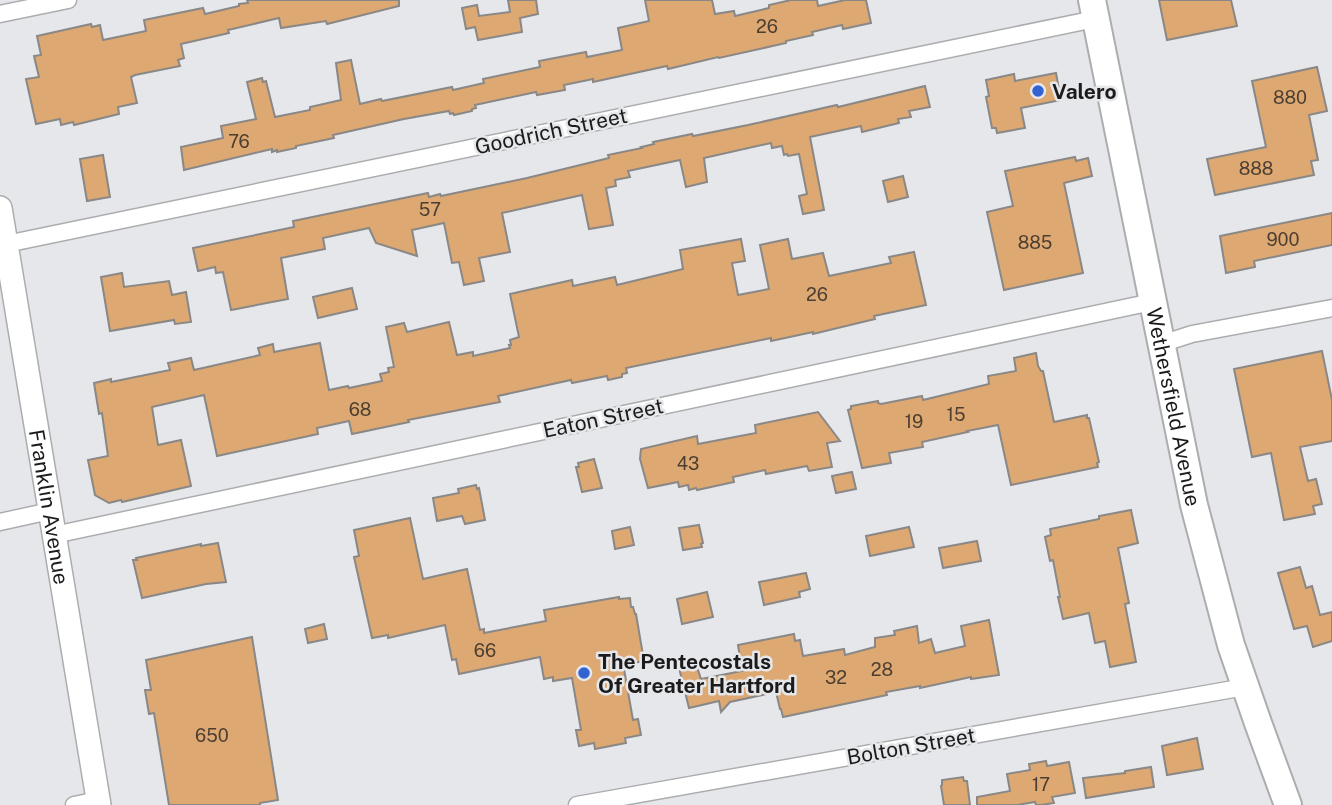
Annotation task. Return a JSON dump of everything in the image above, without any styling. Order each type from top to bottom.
[{"type":"main road","name":"Wethersfield Avenue","points":[[1094,9],[1197,516],[1223,619],[1288,805]]},
{"type":"main road","name":"Franklin Avenue","points":[[0,208],[98,802]]},
{"type":"street","points":[[0,15],[68,0]]},
{"type":"street","name":"Goodrich Street","points":[[6,244],[1094,9]]},
{"type":"street","name":"Eaton Street","points":[[54,535],[1152,302]]},
{"type":"street","points":[[1161,344],[1192,334],[1332,307]]},
{"type":"street","points":[[0,522],[50,511]]},
{"type":"street","name":"Bolton Street","points":[[577,805],[1245,687]]},
{"type":"street","points":[[75,805],[98,802]]},
{"type":"building","points":[[247,0],[399,0],[399,6],[327,24],[326,21],[281,28],[279,18],[181,44],[184,58],[178,60],[180,66],[131,77],[137,103],[118,107],[119,114],[74,125],[73,122],[61,125],[60,119],[36,124],[26,79],[39,77],[34,56],[41,55],[37,36],[91,24],[92,27],[100,25],[103,40],[146,31],[144,20],[203,8],[205,14],[248,3]]},
{"type":"building","points":[[508,0],[536,0],[538,14],[520,18],[522,32],[478,40],[475,27],[466,29],[462,8],[477,5],[479,16],[510,12]]},
{"type":"building","points":[[645,0],[712,0],[715,14],[734,11],[735,16],[791,0],[817,0],[818,6],[845,0],[866,0],[871,23],[843,29],[842,25],[812,32],[813,35],[786,43],[719,58],[564,85],[565,90],[537,95],[536,92],[475,105],[476,108],[472,111],[454,115],[449,111],[404,119],[333,135],[334,138],[296,148],[277,152],[272,152],[272,149],[184,170],[181,147],[223,138],[221,126],[256,119],[247,82],[262,78],[263,82],[266,81],[275,117],[341,100],[336,63],[351,60],[360,104],[452,87],[453,90],[484,83],[483,79],[540,67],[539,61],[586,52],[587,57],[622,50],[618,28],[649,21]]},
{"type":"building","points":[[1159,0],[1231,0],[1237,26],[1167,40]]},
{"type":"building","points":[[1317,67],[1327,111],[1309,115],[1318,160],[1311,161],[1314,175],[1215,195],[1207,159],[1266,147],[1252,81]]},
{"type":"building","points":[[1056,73],[1061,100],[1021,108],[1025,128],[997,133],[996,128],[992,128],[986,97],[989,96],[986,80],[1014,74],[1015,81]]},
{"type":"building","points":[[925,86],[930,107],[909,111],[911,117],[898,119],[899,123],[862,132],[861,126],[810,137],[824,210],[803,214],[799,196],[807,194],[799,154],[784,155],[782,146],[772,148],[771,143],[704,158],[707,182],[686,187],[680,160],[628,171],[630,177],[615,180],[616,186],[606,188],[613,225],[589,229],[582,195],[502,213],[510,252],[479,258],[484,281],[464,285],[459,262],[452,263],[444,223],[412,230],[417,256],[376,243],[369,228],[323,238],[325,249],[281,258],[288,299],[231,310],[223,272],[216,273],[215,267],[198,271],[193,248],[294,227],[293,221],[428,193],[429,197],[441,196],[527,178],[609,158],[608,155],[642,148],[654,144],[653,142],[837,105],[838,107]]},
{"type":"building","points":[[103,155],[110,197],[87,201],[80,159]]},
{"type":"building","points":[[1075,157],[1076,161],[1088,158],[1092,176],[1064,183],[1083,273],[1004,290],[987,212],[1013,206],[1005,171]]},
{"type":"building","points":[[903,176],[908,197],[888,202],[883,181]]},
{"type":"building","points":[[1332,213],[1332,245],[1254,261],[1255,267],[1226,273],[1220,236]]},
{"type":"building","points":[[741,239],[745,261],[732,263],[738,295],[769,289],[760,245],[788,239],[792,259],[823,253],[829,276],[891,263],[889,257],[914,252],[926,305],[874,316],[875,319],[813,334],[771,341],[771,338],[626,368],[627,373],[622,374],[622,377],[608,380],[607,376],[572,383],[571,380],[498,396],[500,402],[352,434],[349,421],[317,428],[318,434],[217,456],[204,395],[152,407],[158,445],[181,440],[191,486],[122,502],[109,503],[95,495],[88,460],[108,456],[102,413],[99,414],[94,383],[170,370],[168,363],[191,358],[194,370],[260,355],[258,348],[273,344],[274,352],[320,343],[329,390],[382,381],[380,374],[389,372],[388,368],[394,367],[386,327],[404,323],[407,332],[449,322],[457,355],[473,352],[473,356],[510,348],[510,340],[519,337],[510,294],[572,280],[573,286],[615,277],[617,285],[683,269],[680,250]]},
{"type":"building","points":[[122,273],[124,287],[169,281],[172,295],[186,292],[191,322],[175,324],[174,320],[110,331],[101,277]]},
{"type":"building","points":[[352,288],[357,309],[318,318],[313,297]]},
{"type":"building","points":[[1322,351],[1332,400],[1332,441],[1300,447],[1308,481],[1316,479],[1322,504],[1313,506],[1315,514],[1284,520],[1271,453],[1252,457],[1234,369]]},
{"type":"building","points":[[1036,353],[1038,366],[1043,371],[1054,422],[1087,415],[1098,467],[1011,485],[998,425],[922,442],[923,447],[889,453],[891,463],[862,468],[848,410],[851,406],[878,401],[881,404],[922,396],[923,400],[989,384],[988,376],[1016,371],[1014,358]]},
{"type":"building","points":[[818,412],[840,441],[827,443],[832,467],[809,471],[807,466],[766,474],[765,470],[733,477],[734,482],[697,490],[689,490],[688,485],[679,487],[678,482],[648,488],[640,459],[641,449],[697,436],[698,444],[756,433],[755,425]]},
{"type":"building","points":[[594,459],[602,488],[582,492],[576,467],[579,467],[578,463]]},
{"type":"building","points":[[852,472],[856,489],[836,493],[832,476]]},
{"type":"building","points":[[476,485],[477,489],[479,488],[485,520],[465,524],[462,516],[437,521],[433,498],[459,493],[458,489]]},
{"type":"building","points":[[1131,510],[1138,543],[1118,548],[1129,603],[1125,604],[1136,662],[1110,667],[1105,641],[1095,643],[1089,613],[1063,619],[1053,560],[1050,561],[1045,537],[1051,535],[1050,529]]},
{"type":"building","points":[[410,518],[423,579],[467,569],[480,630],[484,629],[484,633],[546,621],[544,610],[619,597],[630,598],[631,607],[636,614],[644,661],[634,663],[635,667],[624,669],[633,720],[638,719],[641,735],[625,738],[626,743],[595,749],[594,743],[579,746],[576,730],[581,730],[572,678],[553,681],[553,677],[544,679],[540,657],[459,674],[456,659],[452,660],[445,625],[388,638],[388,635],[372,638],[354,557],[359,556],[354,530]]},
{"type":"building","points":[[699,525],[702,547],[683,550],[679,528]]},
{"type":"building","points":[[630,527],[634,545],[615,549],[612,531]]},
{"type":"building","points":[[909,527],[914,547],[870,556],[866,536]]},
{"type":"building","points":[[977,541],[981,561],[943,568],[939,548]]},
{"type":"building","points":[[218,543],[226,582],[142,598],[133,560],[201,544]]},
{"type":"building","points":[[1300,567],[1306,588],[1312,586],[1320,615],[1332,612],[1332,641],[1313,647],[1307,626],[1294,629],[1278,573]]},
{"type":"building","points":[[806,573],[810,589],[799,592],[800,597],[764,605],[759,582]]},
{"type":"building","points":[[707,592],[713,617],[682,624],[677,599]]},
{"type":"building","points":[[989,620],[999,675],[971,677],[886,692],[887,695],[783,717],[776,692],[730,702],[721,712],[719,701],[689,708],[679,668],[696,664],[701,679],[742,671],[738,645],[794,634],[795,641],[800,640],[803,656],[844,649],[845,655],[875,647],[875,638],[895,635],[894,631],[917,626],[919,643],[931,639],[935,653],[965,646],[961,626]]},
{"type":"building","points":[[324,624],[327,639],[308,643],[305,629]]},
{"type":"building","points":[[252,637],[278,800],[260,805],[169,805],[154,713],[149,714],[145,690],[151,690],[146,660]]},
{"type":"building","points":[[1197,738],[1203,769],[1167,775],[1162,746]]},
{"type":"building","points":[[1046,761],[1047,766],[1069,762],[1075,793],[1052,797],[1054,803],[1041,805],[1036,805],[1035,802],[977,805],[977,797],[1010,791],[1007,774],[1030,770],[1029,764]]},
{"type":"building","points":[[1151,767],[1154,787],[1086,798],[1083,778]]},
{"type":"building","points":[[963,777],[964,781],[967,781],[970,805],[944,805],[942,780]]},
{"type":"place","name":"Valero","points":[[1038,91]]},
{"type":"place","name":"The Pentecostals Of Greater Hartford","points":[[584,673]]}]
